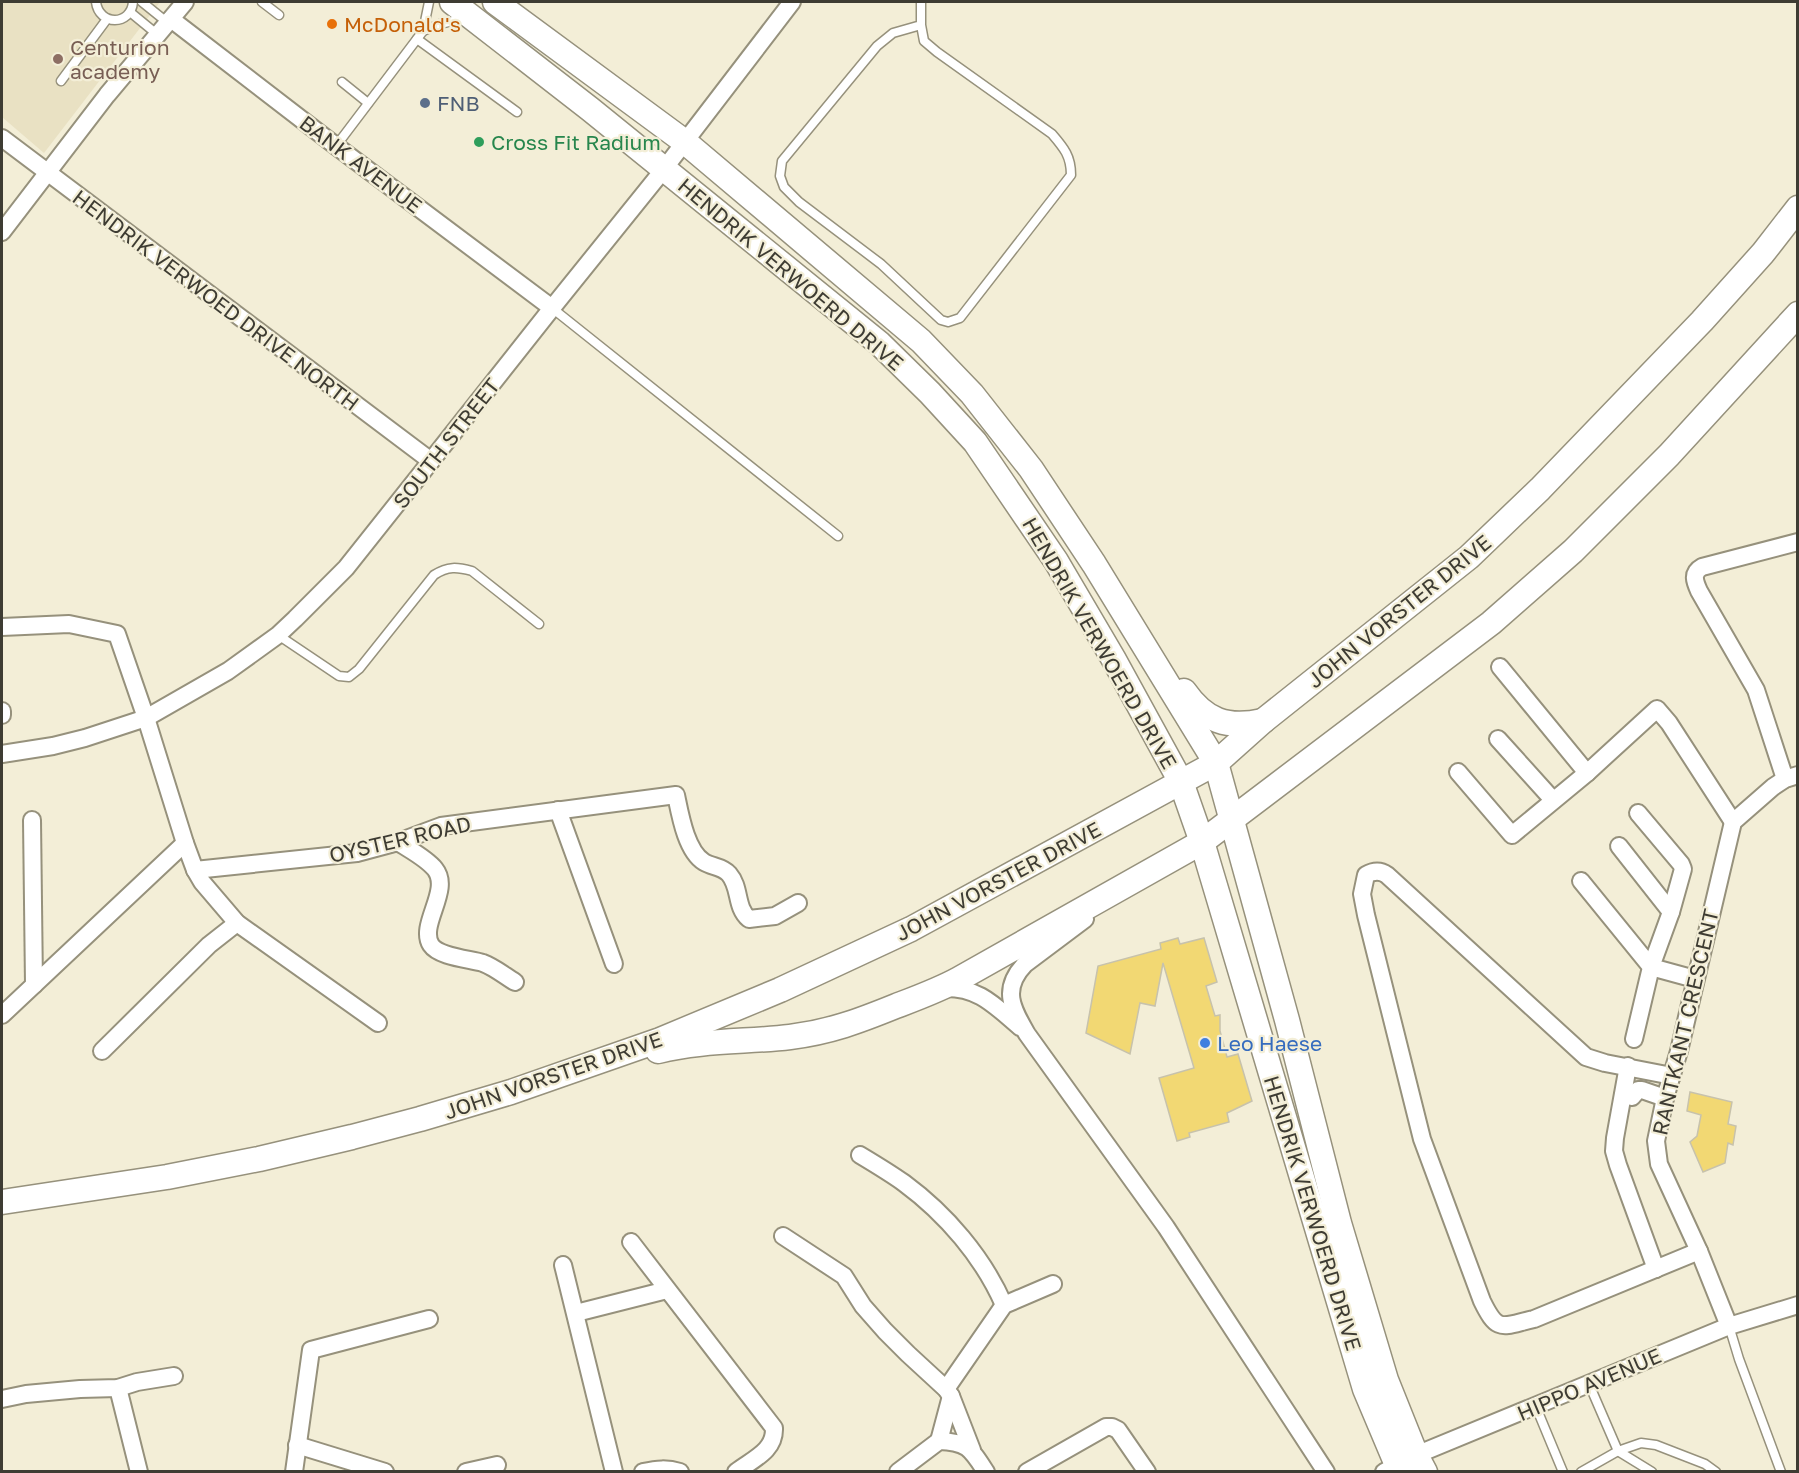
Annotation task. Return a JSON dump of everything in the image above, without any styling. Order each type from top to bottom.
[{"type":"main road","name":"HENDRIK VERWOERD DRIVE","points":[[452,2],[879,343],[930,393],[975,442],[1056,561],[1181,782],[1202,842],[1362,1378],[1404,1467]]},
{"type":"main road","name":"HENDRIK VERWOERD DRIVE","points":[[495,2],[685,142],[928,349],[972,394],[1023,459],[1094,564],[1216,763],[1287,1020],[1339,1223],[1386,1380],[1404,1467]]},
{"type":"main road","name":"JOHN VORSTER DRIVE","points":[[2,1202],[167,1178],[340,1140],[511,1092],[660,1040],[780,990],[911,929],[1216,763],[1263,721],[1469,557],[1532,496],[1702,321],[1762,253],[1797,208]]},
{"type":"main road","name":"JOHN VORSTER DRIVE","points":[[2,1210],[89,1198],[260,1168],[421,1128],[513,1100],[660,1050],[681,1046],[791,1037],[824,1031],[856,1023],[942,988],[1202,842],[1491,623],[1573,551],[1669,455],[1797,314]]},
{"type":"main road","points":[[1094,564],[1191,701],[1212,719],[1237,725],[1263,721]]},
{"type":"street","points":[[2,232],[107,95],[185,2]]},
{"type":"street","name":"SOUTH STREET","points":[[2,754],[85,738],[146,718],[228,671],[278,635],[346,568],[664,169],[792,2]]},
{"type":"street","name":"BANK AVENUE","points":[[166,26],[336,146],[552,308]]},
{"type":"street","name":"HENDRIK VERWOED DRIVE NORTH","points":[[2,138],[431,461]]},
{"type":"street","points":[[1458,772],[1512,835],[1587,773],[1657,708],[1733,822],[1773,787],[1791,777],[1756,690],[1699,591],[1695,576],[1702,567],[1797,542]]},
{"type":"street","points":[[2,627],[69,624],[117,634],[185,843],[195,870],[210,893],[237,922],[378,1023]]},
{"type":"street","points":[[1500,667],[1587,773]]},
{"type":"street","points":[[1498,738],[1553,800]]},
{"type":"street","name":"OYSTER ROAD","points":[[195,870],[357,853],[398,842],[441,826],[676,795],[682,822],[694,852],[702,861],[728,873],[737,891],[743,914],[749,920],[776,916],[798,903]]},
{"type":"street","points":[[558,810],[614,964]]},
{"type":"street","points":[[1634,1040],[1651,967],[1671,912],[1683,869],[1638,813]]},
{"type":"street","points":[[32,820],[34,986]]},
{"type":"street","name":"RANTKANT CRESCENT","points":[[1729,1326],[1699,1251],[1659,1164],[1656,1141],[1733,822]]},
{"type":"street","points":[[398,842],[430,865],[438,876],[438,894],[428,934],[431,945],[436,950],[449,955],[484,964],[515,982]]},
{"type":"street","points":[[2,1015],[185,843]]},
{"type":"street","points":[[1619,846],[1671,912]]},
{"type":"street","points":[[1672,1076],[1586,1057],[1387,874],[1371,872],[1366,875],[1362,894],[1366,915],[1420,1133],[1482,1301],[1493,1320],[1499,1325],[1504,1325],[1534,1319],[1699,1251]]},
{"type":"street","points":[[1140,877],[1017,972],[1010,994],[1016,1014],[1027,1034],[1166,1227],[1326,1472]]},
{"type":"street","points":[[1581,881],[1651,967],[1695,979]]},
{"type":"street","points":[[102,1051],[210,945],[237,922]]},
{"type":"street","points":[[942,988],[958,988],[977,993],[986,998],[1027,1034]]},
{"type":"street","points":[[1628,1066],[1614,1150],[1656,1269]]},
{"type":"street","points":[[1623,1095],[1632,1097],[1638,1090],[1642,1090],[1665,1098]]},
{"type":"street","points":[[860,1155],[903,1182],[943,1216],[983,1266],[996,1285],[1004,1305]]},
{"type":"street","points":[[783,1236],[844,1276],[863,1306],[878,1323],[949,1393],[972,1450],[986,1472]]},
{"type":"street","points":[[631,1242],[774,1428],[775,1435],[771,1446],[736,1472]]},
{"type":"street","points":[[563,1265],[614,1472]]},
{"type":"street","points":[[898,1472],[939,1441],[949,1393],[1004,1305],[1053,1284]]},
{"type":"street","points":[[576,1313],[667,1290]]},
{"type":"street","name":"HIPPO AVENUE","points":[[1404,1467],[1589,1384],[1729,1326],[1797,1305]]},
{"type":"street","points":[[294,1472],[311,1350],[429,1319]]},
{"type":"street","points":[[2,1399],[26,1394],[118,1388],[137,1382],[174,1376]]},
{"type":"street","points":[[118,1388],[139,1472]]},
{"type":"street","points":[[1027,1472],[1106,1427],[1118,1430],[1147,1472]]},
{"type":"street","points":[[939,1441],[957,1443],[972,1450]]},
{"type":"street","points":[[297,1445],[385,1472]]},
{"type":"street","points":[[466,1472],[497,1465]]},
{"type":"street","points":[[643,1472],[659,1468],[681,1472]]},
{"type":"lane","points":[[96,2],[98,10],[107,19],[120,20],[130,12],[133,2]]},
{"type":"lane","points":[[142,2],[166,26]]},
{"type":"lane","points":[[262,2],[279,15]]},
{"type":"lane","points":[[336,146],[423,31],[429,2]]},
{"type":"lane","points":[[921,2],[924,41],[1052,134],[1065,149],[1071,163],[1071,175],[979,295],[960,318],[948,322],[941,320],[881,264],[799,202],[784,187],[780,176],[782,161],[877,46],[893,33],[921,25]]},
{"type":"lane","points":[[130,12],[166,26]]},
{"type":"lane","points":[[423,31],[440,24],[472,17]]},
{"type":"lane","points":[[61,81],[107,19]]},
{"type":"lane","points":[[417,39],[517,112]]},
{"type":"lane","points":[[342,82],[368,103]]},
{"type":"lane","points":[[552,308],[838,536]]},
{"type":"lane","points":[[278,635],[339,676],[349,676],[359,669],[434,575],[444,569],[460,568],[472,571],[539,624]]},
{"type":"lane","points":[[1729,1326],[1781,1472]]},
{"type":"lane","points":[[1589,1384],[1618,1451],[1652,1472]]},
{"type":"lane","points":[[1536,1407],[1563,1472]]},
{"type":"lane","points":[[1581,1472],[1618,1451],[1641,1443],[1656,1445],[1706,1464],[1716,1472]]},
{"type":"shaded area","name":"Centurion academy","points":[[2,2],[160,2],[44,153],[2,117]]},
{"type":"building","name":"Leo Haese","points":[[1178,938],[1180,944],[1204,938],[1217,982],[1206,986],[1215,1016],[1220,1015],[1220,1031],[1227,1057],[1238,1054],[1252,1101],[1227,1113],[1229,1122],[1189,1133],[1190,1137],[1177,1141],[1159,1078],[1194,1068],[1163,963],[1155,1006],[1140,1003],[1130,1054],[1086,1033],[1098,966],[1161,949],[1160,943]]},
{"type":"building","points":[[1690,1092],[1732,1102],[1728,1124],[1736,1126],[1733,1145],[1728,1143],[1725,1163],[1703,1172],[1690,1142],[1697,1136],[1701,1115],[1687,1111]]},
{"type":"place","name":"McDonald's","points":[[332,24]]},
{"type":"place","name":"Centurion academy","points":[[58,59]]},
{"type":"place","name":"FNB","points":[[425,103]]},
{"type":"place","name":"Cross Fit Radium","points":[[479,142]]},
{"type":"place","name":"Leo Haese","points":[[1205,1043]]}]
